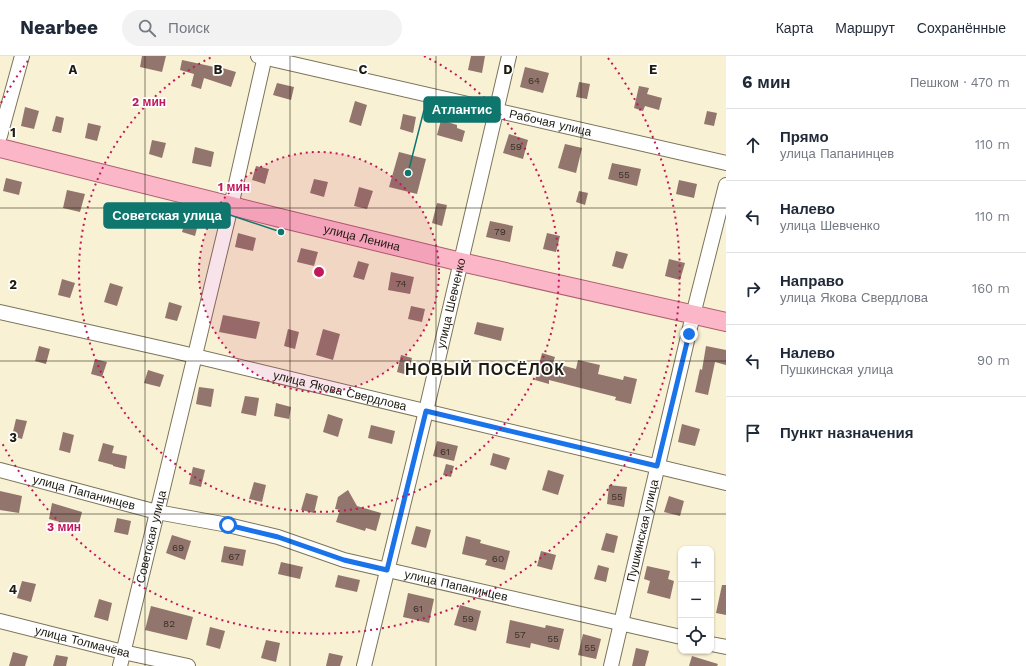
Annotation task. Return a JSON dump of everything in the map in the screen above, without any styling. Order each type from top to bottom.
[{"type":"main road","name":"улица Ленина","points":[[0,148],[461,262],[726,322]]},
{"type":"street","points":[[0,136],[22,56]]},
{"type":"street","name":"улица Шевченко","points":[[364,666],[426,411],[509,56]]},
{"type":"street","name":"Рабочая улица","points":[[262,57],[726,163]]},
{"type":"street","name":"Советская улица","points":[[122,659],[231,206],[262,57]]},
{"type":"street","name":"Пушкинская улица","points":[[611,666],[693,315],[726,185]]},
{"type":"street","name":"улица Якова Свердлова","points":[[0,312],[194,356],[726,483]]},
{"type":"street","name":"улица Папанинцев","points":[[0,470],[157,512],[228,525],[270,535],[344,560],[678,636]]},
{"type":"street","name":"улица Толмачёва","points":[[0,621],[122,659],[188,666]]},
{"type":"street","points":[[714,645],[726,647]]},
{"type":"building","points":[[142,56],[166,56],[162,72],[140,67]]},
{"type":"building","points":[[471,56],[485,56],[482,73],[468,70]]},
{"type":"building","points":[[182,60],[236,72],[231,87],[204,78],[201,89],[191,86],[194,74],[180,70]]},
{"type":"building","points":[[525,67],[549,73],[543,93],[520,87]]},
{"type":"building","points":[[579,82],[590,84],[587,99],[576,97]]},
{"type":"building","points":[[277,83],[294,87],[291,100],[273,95]]},
{"type":"building","points":[[639,86],[649,88],[647,94],[662,98],[659,110],[645,106],[643,111],[634,108]]},
{"type":"building","points":[[355,101],[367,105],[361,126],[349,122]]},
{"type":"building","points":[[25,107],[39,111],[34,129],[21,126]]},
{"type":"building","points":[[707,111],[717,113],[714,126],[704,124]]},
{"type":"building","points":[[403,114],[416,117],[413,133],[400,129]]},
{"type":"building","points":[[56,116],[64,118],[61,133],[52,131]]},
{"type":"building","points":[[441,120],[457,125],[457,128],[465,131],[462,142],[437,135]]},
{"type":"building","points":[[88,123],[101,126],[97,141],[85,138]]},
{"type":"building","points":[[509,134],[528,140],[523,159],[503,153]]},
{"type":"building","points":[[152,140],[166,143],[162,158],[149,154]]},
{"type":"building","points":[[565,144],[582,148],[576,173],[558,168]]},
{"type":"building","points":[[195,147],[214,152],[211,167],[192,163]]},
{"type":"building","points":[[399,152],[426,159],[417,194],[389,187]]},
{"type":"building","points":[[612,163],[641,169],[637,186],[608,179]]},
{"type":"building","points":[[256,166],[269,169],[265,184],[252,180]]},
{"type":"building","points":[[6,178],[22,182],[19,195],[3,191]]},
{"type":"building","points":[[314,179],[328,182],[324,197],[310,193]]},
{"type":"building","points":[[679,180],[697,184],[694,198],[676,194]]},
{"type":"building","points":[[359,187],[373,191],[367,209],[354,206]]},
{"type":"building","points":[[67,190],[85,194],[80,212],[63,208]]},
{"type":"building","points":[[579,191],[588,193],[585,205],[576,202]]},
{"type":"building","points":[[437,203],[447,205],[442,226],[432,223]]},
{"type":"building","points":[[185,221],[198,224],[195,236],[182,232]]},
{"type":"building","points":[[490,221],[513,226],[510,242],[486,237]]},
{"type":"building","points":[[238,233],[256,238],[253,251],[235,247]]},
{"type":"building","points":[[547,233],[560,236],[556,252],[543,249]]},
{"type":"building","points":[[301,248],[318,252],[314,266],[297,262]]},
{"type":"building","points":[[616,251],[628,254],[623,269],[612,266]]},
{"type":"building","points":[[669,259],[685,263],[680,280],[665,276]]},
{"type":"building","points":[[358,261],[369,264],[364,280],[353,277]]},
{"type":"building","points":[[391,272],[414,277],[410,294],[388,290]]},
{"type":"building","points":[[62,279],[75,283],[70,298],[58,295]]},
{"type":"building","points":[[110,283],[123,287],[117,306],[104,302]]},
{"type":"building","points":[[169,302],[182,306],[177,321],[165,318]]},
{"type":"building","points":[[411,306],[425,309],[422,322],[408,319]]},
{"type":"building","points":[[223,315],[260,322],[256,339],[219,332]]},
{"type":"building","points":[[477,322],[504,328],[501,341],[474,334]]},
{"type":"building","points":[[288,329],[299,332],[295,349],[284,346]]},
{"type":"building","points":[[323,329],[340,334],[333,360],[316,355]]},
{"type":"building","points":[[39,346],[50,349],[46,364],[35,361]]},
{"type":"building","points":[[706,346],[726,350],[726,365],[715,362],[708,395],[695,392],[700,369],[702,370]]},
{"type":"building","points":[[542,353],[555,357],[553,363],[576,369],[578,360],[600,365],[598,374],[623,380],[624,376],[637,379],[631,404],[615,400],[616,397],[549,380],[549,384],[535,380]]},
{"type":"building","points":[[401,355],[412,358],[408,375],[397,372]]},
{"type":"building","points":[[95,359],[107,362],[102,377],[91,374]]},
{"type":"building","points":[[148,370],[164,375],[160,387],[144,383]]},
{"type":"building","points":[[199,387],[214,389],[211,407],[196,404]]},
{"type":"building","points":[[245,396],[259,398],[256,416],[241,413]]},
{"type":"building","points":[[276,403],[291,407],[289,419],[274,416]]},
{"type":"building","points":[[328,414],[343,419],[338,437],[323,432]]},
{"type":"building","points":[[16,419],[27,421],[22,439],[12,436]]},
{"type":"building","points":[[682,424],[700,429],[695,446],[678,442]]},
{"type":"building","points":[[371,425],[395,431],[392,444],[368,438]]},
{"type":"building","points":[[63,432],[74,435],[70,453],[59,450]]},
{"type":"building","points":[[437,441],[458,446],[454,461],[433,456]]},
{"type":"building","points":[[103,443],[114,446],[112,453],[127,456],[125,469],[98,461]]},
{"type":"building","points":[[493,453],[510,458],[506,470],[490,465]]},
{"type":"building","points":[[446,464],[454,466],[451,477],[443,475]]},
{"type":"building","points":[[193,467],[205,470],[201,487],[189,484]]},
{"type":"building","points":[[548,470],[564,475],[558,495],[542,490]]},
{"type":"building","points":[[254,482],[266,485],[262,502],[249,499]]},
{"type":"building","points":[[609,485],[627,487],[624,507],[607,504]]},
{"type":"building","points":[[348,490],[357,506],[381,513],[376,531],[366,528],[365,531],[336,522],[340,510],[335,509],[338,497]]},
{"type":"building","points":[[0,491],[22,496],[19,513],[0,510]]},
{"type":"building","points":[[306,493],[318,496],[314,513],[301,510]]},
{"type":"building","points":[[669,496],[684,501],[680,516],[664,512]]},
{"type":"building","points":[[52,503],[82,512],[78,527],[49,519]]},
{"type":"building","points":[[117,518],[131,521],[128,535],[114,532]]},
{"type":"building","points":[[416,526],[431,530],[426,548],[411,544]]},
{"type":"building","points":[[606,533],[618,536],[614,553],[601,550]]},
{"type":"building","points":[[172,535],[191,541],[185,560],[166,553]]},
{"type":"building","points":[[466,536],[481,540],[480,543],[510,551],[505,570],[485,565],[487,560],[462,554]]},
{"type":"building","points":[[224,546],[246,550],[243,566],[221,562]]},
{"type":"building","points":[[541,551],[556,555],[552,570],[537,566]]},
{"type":"building","points":[[281,562],[303,567],[300,579],[278,574]]},
{"type":"building","points":[[598,565],[609,568],[606,582],[594,579]]},
{"type":"building","points":[[647,566],[670,571],[668,579],[674,581],[670,599],[647,593],[650,581],[644,579]]},
{"type":"building","points":[[338,575],[360,580],[357,592],[335,587]]},
{"type":"building","points":[[22,581],[36,584],[31,602],[17,598]]},
{"type":"building","points":[[722,585],[726,585],[726,615],[716,613]]},
{"type":"building","points":[[408,593],[434,599],[429,623],[403,617]]},
{"type":"building","points":[[99,599],[112,603],[108,621],[94,617]]},
{"type":"building","points":[[460,605],[481,611],[476,631],[454,625]]},
{"type":"building","points":[[151,606],[193,617],[187,640],[145,630]]},
{"type":"building","points":[[510,620],[545,628],[546,625],[564,629],[559,650],[531,643],[530,648],[506,643]]},
{"type":"building","points":[[210,627],[225,631],[220,649],[206,645]]},
{"type":"building","points":[[583,634],[601,639],[596,659],[578,655]]},
{"type":"building","points":[[266,640],[280,643],[276,662],[261,658]]},
{"type":"building","points":[[636,648],[649,651],[645,666],[632,666]]},
{"type":"building","points":[[13,652],[28,656],[25,666],[9,666]]},
{"type":"building","points":[[329,653],[343,656],[340,666],[326,666]]},
{"type":"building","points":[[56,655],[68,657],[66,666],[53,666]]},
{"type":"building","points":[[692,656],[718,664],[717,666],[689,666]]},
{"type":"place","name":"Атлантис","points":[[408,173]]},
{"type":"place","name":"Советская улица","points":[[281,232]]},
{"type":"district","name":"НОВЫЙ ПОСЁЛОК","points":[[485,369]]},
{"type":"route","points":[[228,525],[278,537],[344,560],[387,570],[426,411],[657,466],[689,334]]}]
